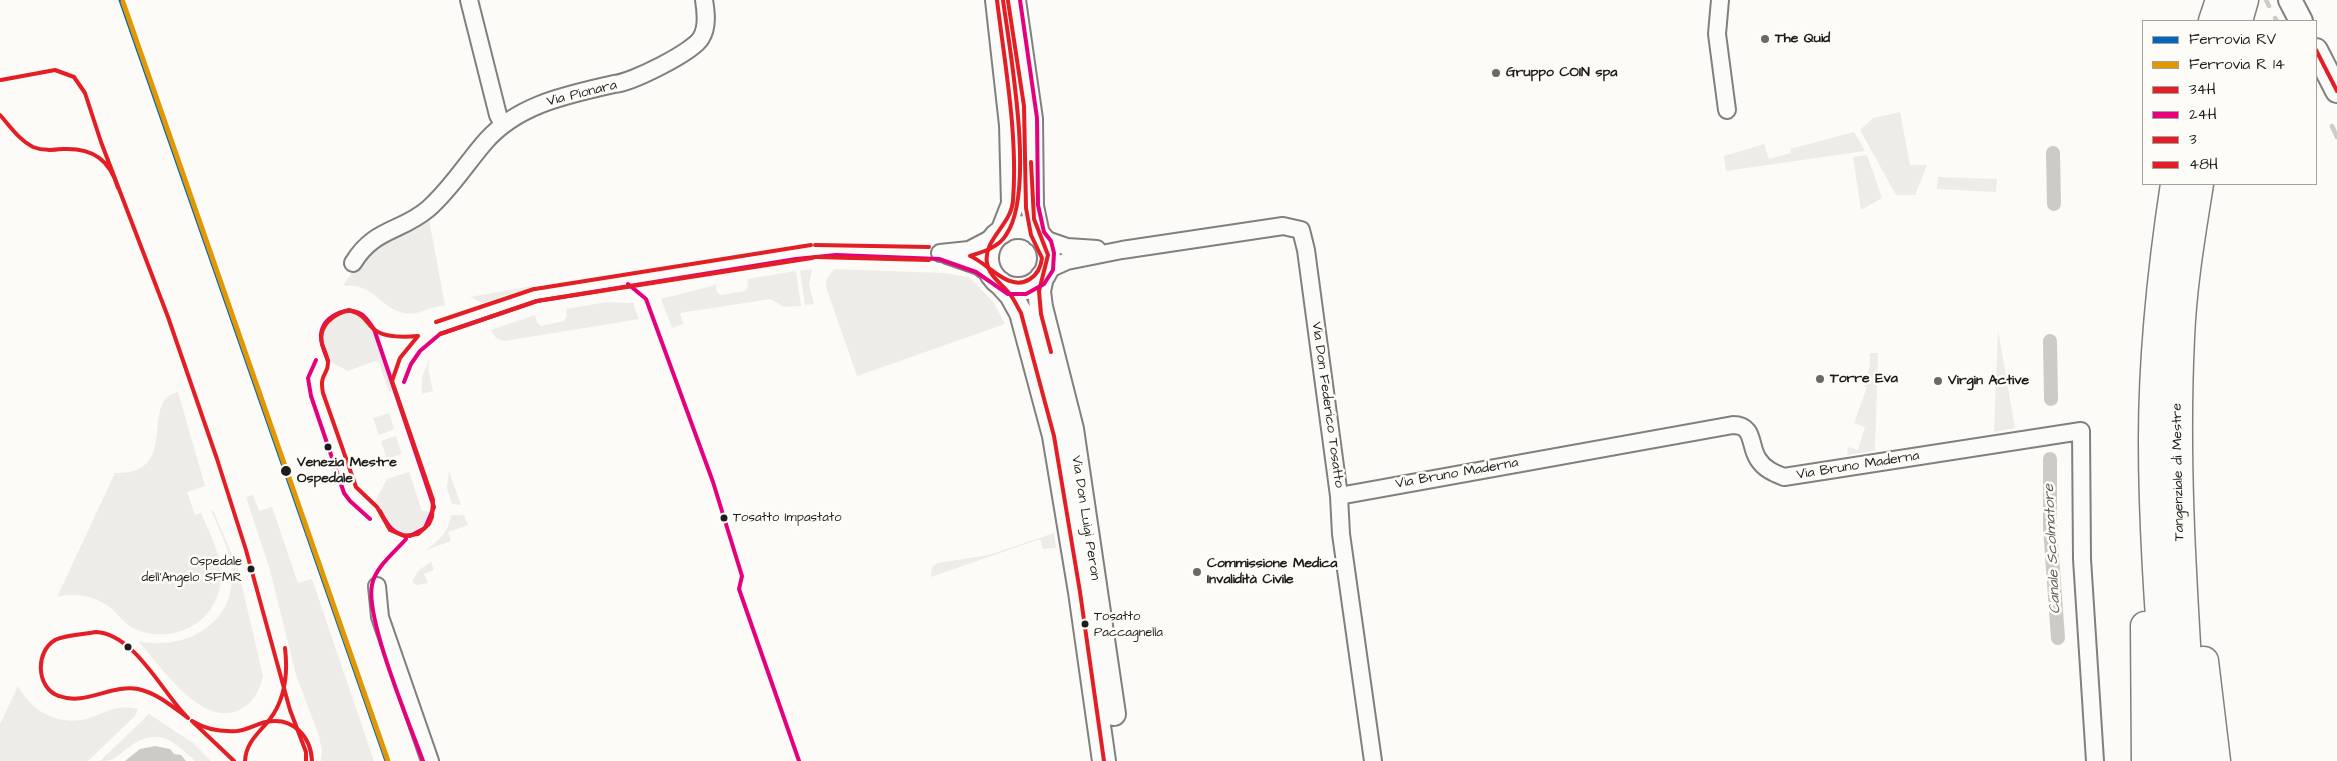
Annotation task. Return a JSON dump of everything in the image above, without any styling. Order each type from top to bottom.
[{"type":"highway","points":[[2213,20],[2220,0]]},
{"type":"highway","points":[[2238,20],[2244,0]]},
{"type":"highway","name":"Tangenziale di Mestre","points":[[2175,185],[2168,336],[2177,486],[2172,743],[2194,761]]},
{"type":"highway","name":"Tangenziale di Mestre","points":[[2168,336],[2199,185]]},
{"type":"highway","points":[[2168,336],[2139,405],[2139,486],[2145,615],[2172,743],[2216,761]]},
{"type":"street","points":[[469,0],[498,115],[503,125]]},
{"type":"street","name":"Via Pionara","points":[[353,263],[361,250],[372,239],[427,210],[503,125],[516,116],[552,100],[614,84],[624,84],[655,69],[701,38],[705,22],[704,0]]},
{"type":"street","points":[[996,280],[987,256],[990,245],[999,234],[1013,204],[1012,125],[997,0]]},
{"type":"street","points":[[1014,0],[1031,119],[1032,206],[1039,236],[1048,254],[1043,274],[1034,284],[1024,288],[1013,289],[996,280],[979,266],[940,253],[969,250],[999,234],[1022,228],[1039,236]]},
{"type":"street","points":[[1720,0],[1717,34],[1727,110]]},
{"type":"street","points":[[2290,0],[2300,20]]},
{"type":"street","points":[[2317,52],[2337,91]]},
{"type":"street","name":"Via Don Federico Tosatto","points":[[1043,274],[1067,260],[1122,250],[1283,226],[1301,230],[1305,243],[1339,496],[1341,534],[1373,761]]},
{"type":"street","name":"Via Don Federico Tosatto","points":[[1039,236],[1067,247],[1122,250]]},
{"type":"street","name":"Via Don Luigi Peron","points":[[1043,274],[1039,291],[1040,307],[1072,429],[1120,761]]},
{"type":"street","name":"Via Don Luigi Peron","points":[[996,280],[1011,295],[1021,313],[1054,436],[1080,592],[1104,761]]},
{"type":"street","name":"Via Bruno Maderna","points":[[1339,496],[1733,425],[1740,425],[1750,434],[1756,457],[1762,464],[1784,477],[2081,431],[2083,568],[2095,761]]},
{"type":"street","points":[[377,586],[380,617],[430,761]]},
{"type":"shaded area","points":[[1900,112],[1910,165],[1927,165],[1915,195],[1896,195],[1860,130],[1873,118]]},
{"type":"shaded area","points":[[1854,132],[1865,151],[1726,171],[1724,156],[1764,144],[1769,159],[1791,153],[1790,149]]},
{"type":"shaded area","points":[[1867,155],[1882,198],[1861,210],[1853,157]]},
{"type":"shaded area","points":[[1938,177],[1997,179],[1996,192],[1937,189]]},
{"type":"shaded area","points":[[428,214],[445,306],[409,314],[395,310],[362,288],[343,286],[363,255]]},
{"type":"shaded area","points":[[812,269],[809,285],[814,304],[805,305],[800,271]]},
{"type":"shaded area","points":[[834,269],[944,273],[969,277],[994,303],[1005,324],[857,376],[826,287],[827,278]]},
{"type":"shaded area","points":[[796,271],[801,306],[784,307],[770,299],[680,313],[683,324],[672,328],[661,299],[716,285],[717,292],[721,295],[745,291],[748,287],[747,279]]},
{"type":"shaded area","points":[[538,285],[482,303],[470,297]]},
{"type":"shaded area","points":[[607,302],[633,303],[639,319],[505,341],[496,338],[491,330],[535,315],[537,323],[541,326],[564,321],[567,316],[566,309]]},
{"type":"shaded area","points":[[344,311],[357,311],[371,322],[395,390],[389,392],[378,360],[348,371],[327,360],[322,337],[325,325],[335,315]]},
{"type":"shaded area","points":[[1998,330],[2015,428],[1994,432]]},
{"type":"shaded area","points":[[1870,353],[1878,353],[1875,451],[1847,455],[1848,447],[1858,450],[1865,427],[1854,423],[1867,387],[1863,386],[1870,365]]},
{"type":"shaded area","points":[[431,356],[428,368],[433,391],[422,394],[422,377]]},
{"type":"shaded area","points":[[178,392],[205,486],[187,492],[195,515],[201,513],[212,537],[221,573],[220,585],[217,598],[202,619],[183,630],[172,633],[149,633],[128,625],[112,609],[93,598],[78,595],[57,597],[115,473],[135,470],[147,462],[154,450],[161,408],[167,398]]},
{"type":"shaded area","points":[[389,413],[394,429],[379,435],[373,418]]},
{"type":"shaded area","points":[[396,436],[402,454],[387,459],[381,441]]},
{"type":"shaded area","points":[[449,471],[461,505],[452,504],[447,488]]},
{"type":"shaded area","points":[[409,472],[422,511],[433,512],[420,528],[407,533],[401,533],[386,524],[375,502],[387,479]]},
{"type":"shaded area","points":[[253,495],[259,511],[272,507],[298,583],[312,579],[374,761],[321,761],[322,751],[319,736],[296,675],[270,570],[246,497]]},
{"type":"shaded area","points":[[211,510],[213,510],[238,569],[263,676],[258,692],[249,704],[239,710],[225,713],[210,710],[182,691],[138,641],[174,642],[191,637],[206,628],[218,617],[227,602],[232,585],[230,558]]},
{"type":"shaded area","points":[[451,515],[464,515],[468,525],[448,532],[451,541],[426,550],[443,535]]},
{"type":"shaded area","points":[[1054,533],[1056,548],[1043,549],[1040,539],[931,577],[932,567],[937,563],[989,555]]},
{"type":"shaded area","points":[[431,562],[434,570],[424,574],[428,583],[414,584],[412,581],[419,570]]},
{"type":"shaded area","points":[[18,686],[30,703],[38,709],[46,714],[65,720],[76,721],[86,719],[117,708],[138,709],[135,716],[88,761],[0,761],[0,724]]},
{"type":"shaded area","points":[[149,714],[193,743],[211,761],[195,761],[170,741],[153,737],[135,743],[113,759],[100,761]]},
{"type":"shaded area","points":[[155,746],[170,749],[174,754],[181,755],[186,761],[125,761],[140,749]]},
{"type":"waterway","points":[[2266,0],[2269,6]]},
{"type":"waterway","points":[[2332,126],[2337,137]]},
{"type":"waterway","name":"Canale Scolmatore","points":[[2053,153],[2054,204]]},
{"type":"waterway","name":"Canale Scolmatore","points":[[2050,341],[2051,399]]},
{"type":"waterway","name":"Canale Scolmatore","points":[[2050,459],[2050,528],[2058,638]]},
{"type":"rail line","name":"RV","points":[[121,0],[387,761]]},
{"type":"transit line","name":"34H","points":[[997,0],[1010,100],[1014,176],[1011,210],[1008,218],[989,247],[987,263],[990,272],[1011,295],[1021,313],[1054,436],[1080,592],[1104,761]]},
{"type":"transit line","name":"3","points":[[1003,0],[1018,121],[1019,187],[1015,215],[1006,235],[995,246],[970,256],[1007,280],[1022,282],[1030,279],[1037,273],[1042,258],[1031,235],[1026,208],[1024,106],[1008,1]]},
{"type":"transit line","name":"24H","points":[[404,382],[411,364],[420,351],[440,334],[537,301],[796,259],[836,255],[939,259],[976,272],[1008,294],[1026,294],[1044,284],[1053,270],[1054,253],[1051,241],[1044,232],[1038,205],[1037,118],[1020,0]]},
{"type":"transit line","points":[[123,2],[388,761]]},
{"type":"transit line","name":"34H","points":[[2317,52],[2337,91]]},
{"type":"transit line","name":"48H","points":[[1,80],[55,70],[74,77],[85,93],[101,142],[168,317],[217,459],[246,550],[290,710],[306,752],[306,761]]},
{"type":"transit line","name":"48H","points":[[0,115],[19,137],[33,147],[48,150],[74,149],[84,151],[99,158],[110,170],[118,188]]},
{"type":"transit line","name":"34H","points":[[1031,162],[1034,219],[1048,255],[1039,291],[1041,314],[1051,352]]},
{"type":"transit line","name":"3","points":[[535,289],[811,245]]},
{"type":"transit line","name":"3","points":[[815,245],[929,247]]},
{"type":"transit line","name":"3","points":[[815,257],[929,260]]},
{"type":"transit line","name":"3","points":[[440,334],[537,301],[812,258]]},
{"type":"transit line","name":"24H","points":[[628,284],[646,299],[713,482],[742,576],[739,589],[799,761]]},
{"type":"transit line","name":"3","points":[[436,322],[534,289]]},
{"type":"transit line","name":"3","points":[[349,310],[360,315],[382,334],[398,337],[418,336],[400,358],[392,381],[433,500],[432,517],[429,524],[418,534],[404,536],[390,530],[377,507],[356,487],[323,393],[322,382],[328,363],[322,344],[322,332],[332,318],[349,310]]},
{"type":"transit line","name":"24H","points":[[328,361],[321,337],[326,322],[342,312],[349,311],[361,314],[374,329],[434,507],[425,528],[410,536],[399,534],[391,528],[380,511]]},
{"type":"transit line","name":"24H","points":[[316,360],[308,378],[311,396],[344,493],[370,519]]},
{"type":"transit line","name":"24H","points":[[406,539],[377,572],[372,585],[372,601],[375,621],[390,672],[423,761]]},
{"type":"transit line","name":"34H","points":[[96,632],[110,635],[136,654],[188,718],[158,697],[138,689],[118,689],[79,698],[59,696],[51,692],[42,678],[41,670],[41,661],[48,646],[59,638],[96,632]]},
{"type":"transit line","name":"48H","points":[[245,761],[250,743],[270,719],[279,703],[286,676],[285,648]]},
{"type":"transit line","name":"34H","points":[[192,721],[208,728],[231,731],[245,729],[266,722],[284,722],[299,730],[308,744],[312,761]]},
{"type":"transit line","name":"34H","points":[[192,721],[234,761]]},
{"type":"place","name":"The Quid","points":[[1765,39]]},
{"type":"place","name":"Gruppo COIN spa","points":[[1496,73]]},
{"type":"place","name":"Torre Eva","points":[[1820,379]]},
{"type":"place","name":"Virgin Active","points":[[1938,381]]},
{"type":"place","name":"Venezia Mestre Ospedale","points":[[286,471]]},
{"type":"place","name":"Tosatto Impastato","points":[[724,518]]},
{"type":"place","name":"Ospedale dell'Angelo SFMR","points":[[251,569]]},
{"type":"place","name":"Commissione Medica Invalidità Civile","points":[[1197,572]]},
{"type":"place","name":"Tosatto Paccagnella","points":[[1085,624]]}]
